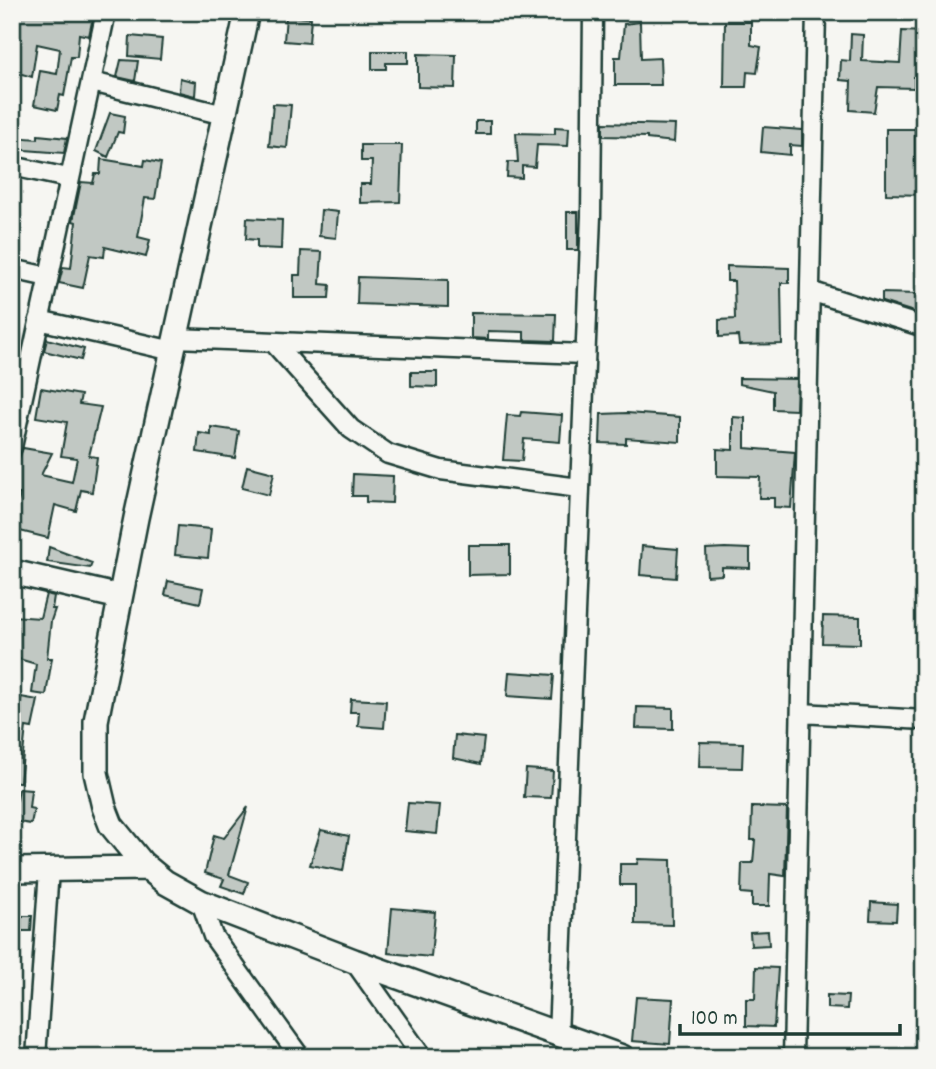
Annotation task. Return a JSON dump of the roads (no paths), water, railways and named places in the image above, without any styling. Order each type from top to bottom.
[{"type":"street","points":[[12,447],[106,12]]},
{"type":"street","points":[[247,12],[120,597],[96,721],[98,789],[111,825],[148,868],[165,882],[201,902],[354,961],[622,1057]]},
{"type":"street","points":[[558,1036],[591,216],[593,12]]},
{"type":"street","points":[[793,1057],[816,12]]},
{"type":"street","points":[[92,82],[224,116]]},
{"type":"street","points":[[12,166],[68,178]]},
{"type":"street","points":[[12,269],[48,277]]},
{"type":"street","points":[[810,290],[924,327]]},
{"type":"street","points":[[39,320],[174,344],[273,342],[584,354]]},
{"type":"street","points":[[273,342],[351,429],[388,454],[440,470],[579,488]]},
{"type":"street","points":[[12,572],[120,597]]},
{"type":"street","points":[[801,713],[924,720]]},
{"type":"street","points":[[12,870],[148,868]]},
{"type":"street","points":[[36,1057],[49,870]]},
{"type":"street","points":[[201,902],[213,936],[300,1057]]},
{"type":"street","points":[[354,961],[422,1057]]}]
